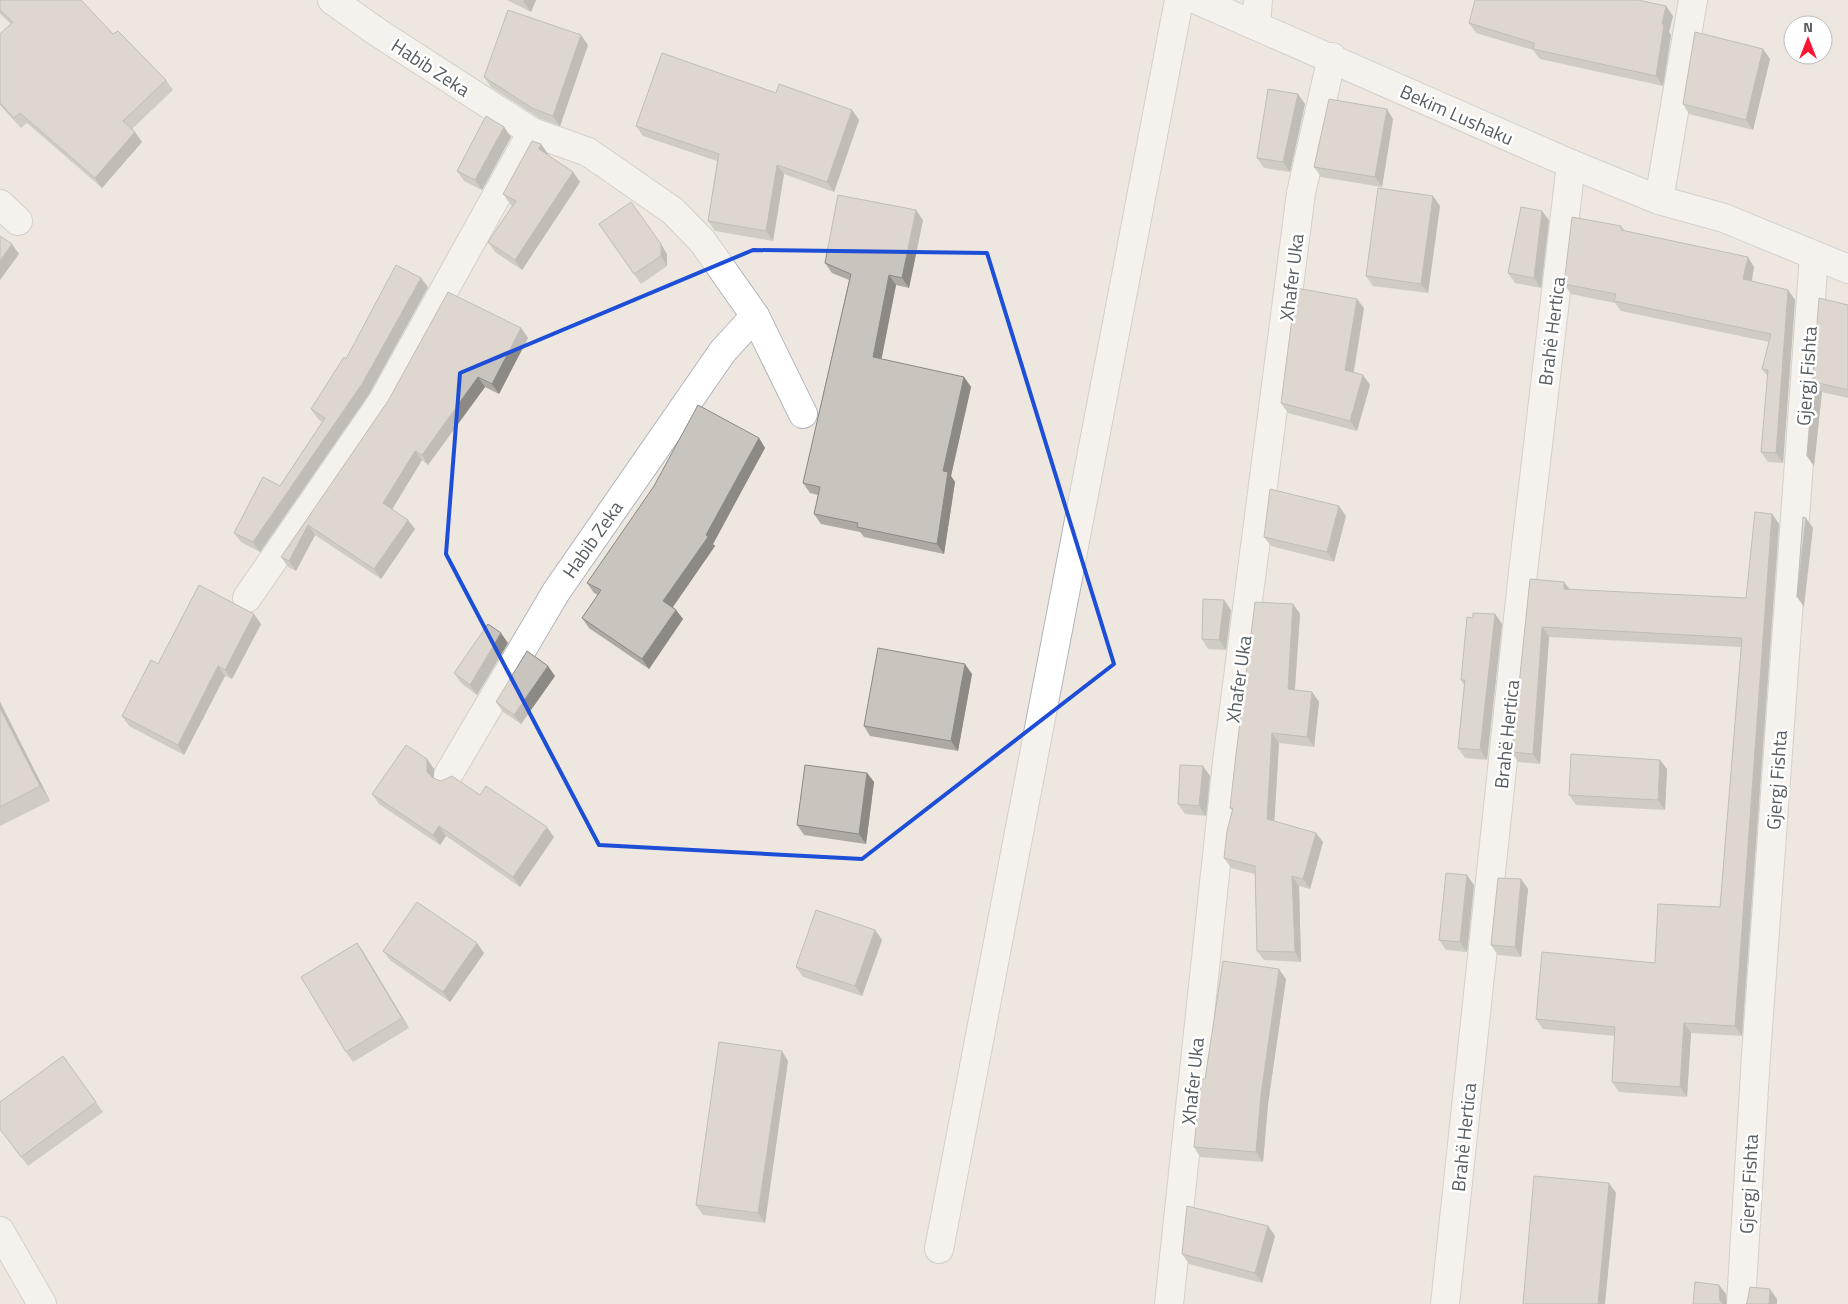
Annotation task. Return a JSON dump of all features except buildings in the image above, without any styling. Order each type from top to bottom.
[{"type":"street","name":"Habib Zeka","points":[[332,0],[377,32],[532,132],[588,152],[674,211],[703,242],[755,316],[803,414]]},
{"type":"street","points":[[939,1249],[1179,0]]},
{"type":"street","name":"Bekim Lushaku","points":[[1197,0],[1257,13],[1332,57],[1571,164],[1659,200],[1724,218],[1848,269]]},
{"type":"street","points":[[1659,200],[1693,0]]},
{"type":"street","name":"Xhafer Uka","points":[[1169,1304],[1227,762],[1302,193],[1332,57]]},
{"type":"street","points":[[247,598],[382,402],[532,132]]},
{"type":"street","name":"Brahë Hertica","points":[[1445,1304],[1523,572],[1571,164]]},
{"type":"street","name":"Gjergj Fishta","points":[[1741,1304],[1756,1055],[1814,256]]},
{"type":"street","name":"Habib Zeka","points":[[448,775],[556,592],[723,352],[755,316]]},
{"type":"street","points":[[0,1231],[42,1304]]},
{"type":"highlighted area","points":[[753,250],[987,253],[1114,664],[862,859],[599,845],[446,554],[460,373]]}]
